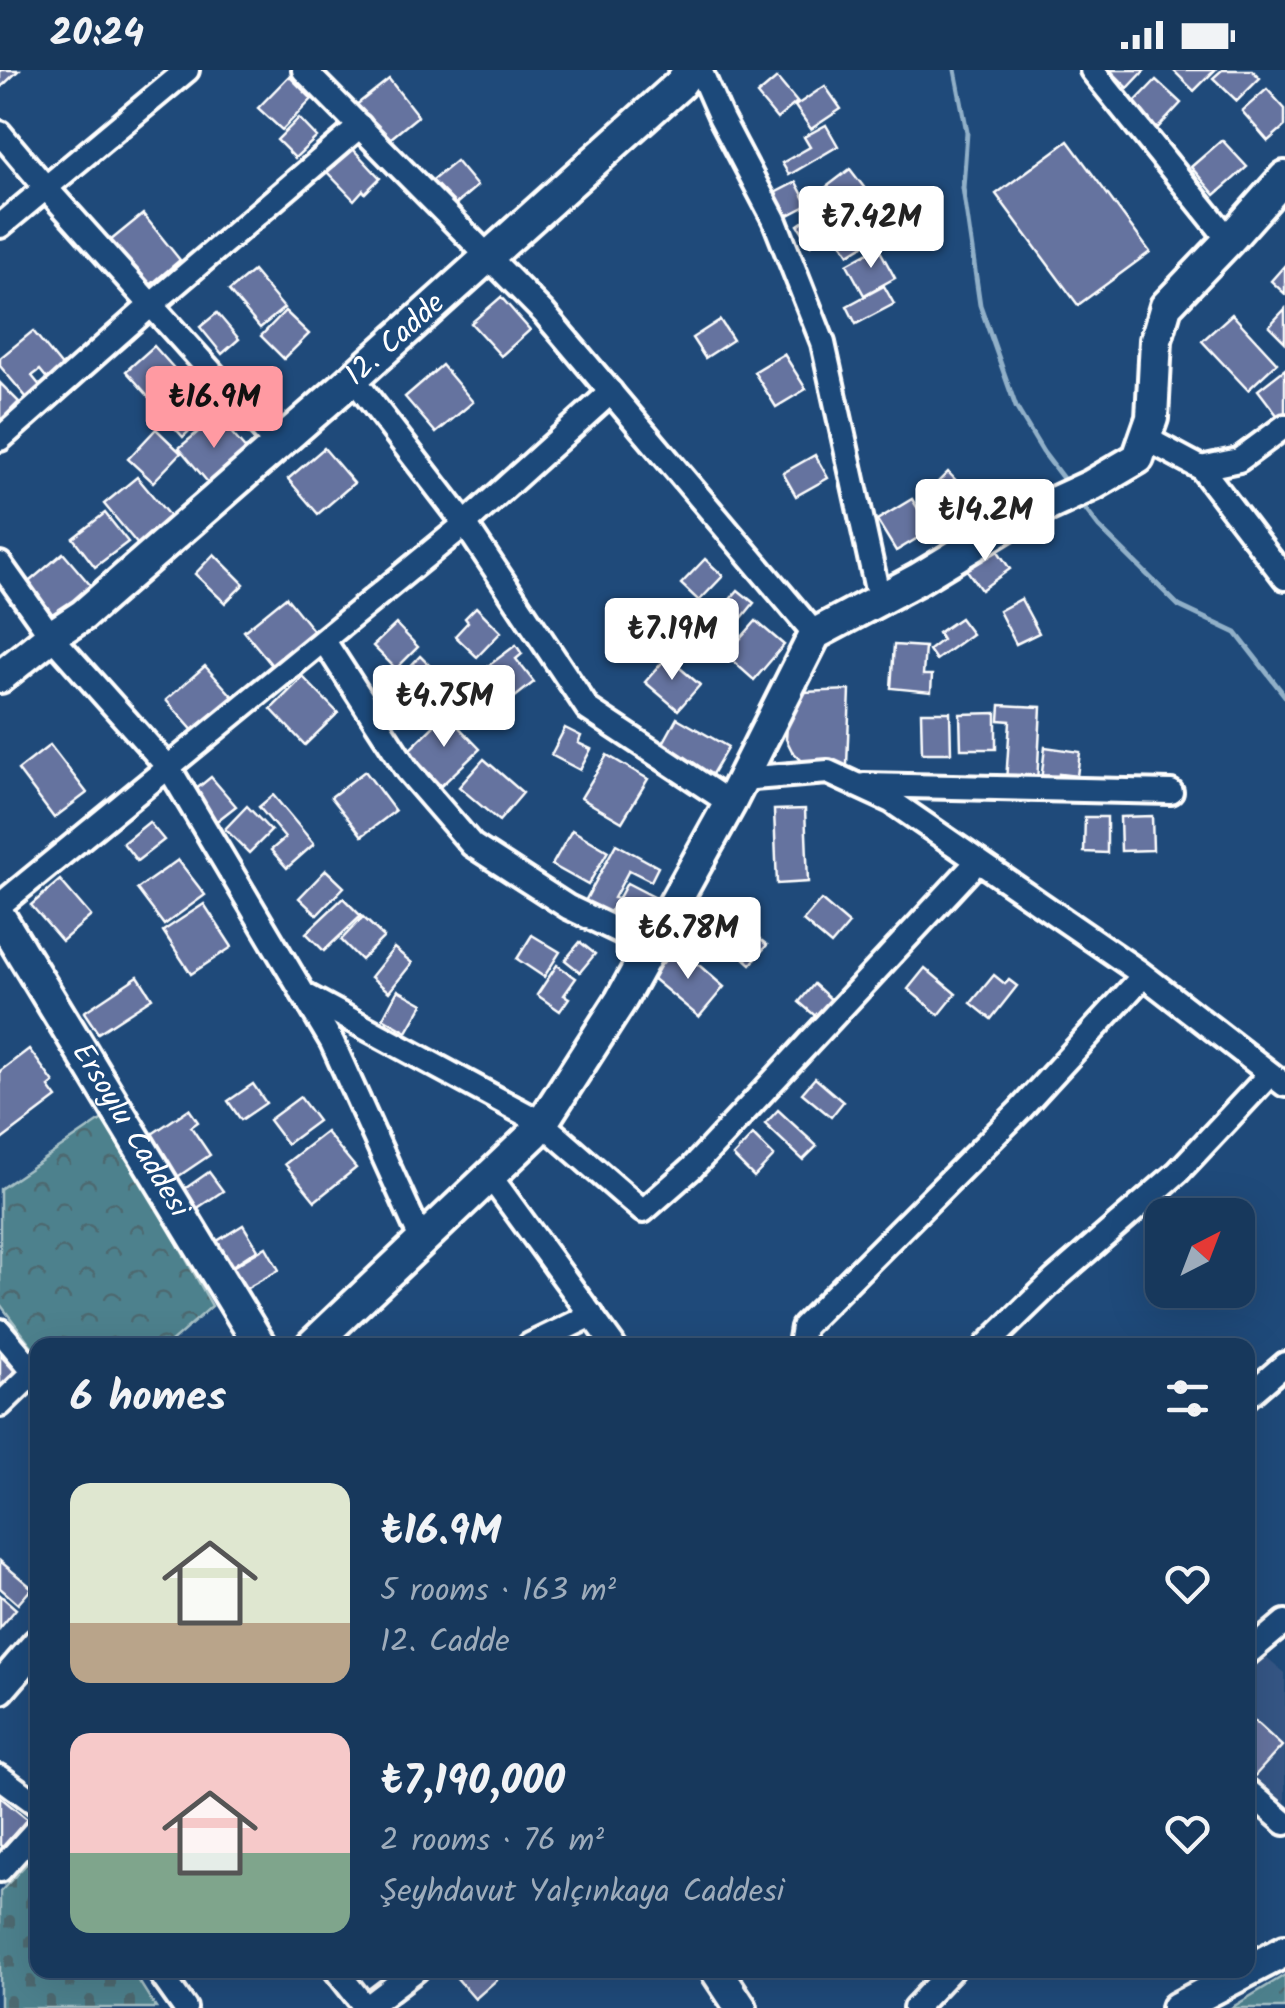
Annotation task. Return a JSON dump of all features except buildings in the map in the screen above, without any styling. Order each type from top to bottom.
[{"type":"street","points":[[0,226],[186,70]]},
{"type":"street","points":[[304,70],[543,312],[815,634]]},
{"type":"street","name":"12. Cadde","points":[[0,678],[84,615],[354,378],[679,85],[690,70]]},
{"type":"street","points":[[700,70],[774,220],[822,343],[879,599]]},
{"type":"street","points":[[1092,70],[1229,240]]},
{"type":"street","points":[[0,439],[360,126]]},
{"type":"street","points":[[0,133],[277,445]]},
{"type":"street","points":[[319,1338],[542,1123],[620,1000],[736,791],[815,634],[1010,522],[1092,485],[1138,458],[1152,418],[1156,340],[1166,306],[1285,177]]},
{"type":"street","points":[[354,378],[466,524],[588,709],[736,791],[828,772],[891,802],[1144,976],[1278,1079],[994,1338]]},
{"type":"street","points":[[0,905],[466,524],[612,392]]},
{"type":"street","points":[[1201,468],[1238,460],[1285,426]]},
{"type":"street","points":[[1144,438],[1201,468],[1285,578]]},
{"type":"street","points":[[0,564],[51,636],[169,768],[332,1042],[422,1240]]},
{"type":"street","points":[[324,641],[408,770],[472,845],[568,907],[650,946]]},
{"type":"street","points":[[855,785],[1172,792]]},
{"type":"street","points":[[303,994],[542,1123],[643,1211],[692,1168],[978,861]]},
{"type":"street","name":"Ersoylu Caddesi","points":[[0,917],[256,1338]]},
{"type":"street","points":[[802,1338],[802,1327],[1020,1110],[1144,976]]},
{"type":"street","points":[[490,1176],[608,1338]]},
{"type":"street","points":[[544,1338],[592,1315]]},
{"type":"street","points":[[0,1331],[30,1367]]},
{"type":"street","points":[[1255,1390],[1285,1364]]},
{"type":"street","points":[[0,1405],[30,1379]]},
{"type":"street","points":[[1255,1647],[1285,1622]]},
{"type":"street","points":[[0,1688],[30,1653]]},
{"type":"street","points":[[0,1776],[30,1799]]},
{"type":"street","points":[[1255,1796],[1285,1823]]},
{"type":"street","points":[[0,1870],[30,1837]]},
{"type":"street","points":[[1255,1967],[1285,1951]]},
{"type":"street","points":[[164,1978],[185,2008]]},
{"type":"street","points":[[342,1978],[366,2008],[405,1978]]},
{"type":"street","points":[[722,1978],[743,2007]]},
{"type":"street","points":[[915,2008],[943,1978]]},
{"type":"street","points":[[1177,2008],[1234,1978]]},
{"type":"shaded area","points":[[1264,1655],[1285,1673],[1285,1816],[1255,1789],[1255,1662]]},
{"type":"green space","points":[[107,1116],[212,1306],[176,1338],[30,1338],[30,1344],[0,1304],[0,1189]]},
{"type":"green space","points":[[30,1860],[30,1978],[137,1978],[156,2008],[0,2008],[0,1892]]},
{"type":"green space","points":[[1285,1975],[1285,2008],[1231,2008]]},
{"type":"waterway","points":[[955,70],[967,132],[963,188],[980,305],[1016,407],[1068,485]]},
{"type":"waterway","points":[[1080,502],[1099,527],[1179,606],[1236,633],[1285,696]]}]
